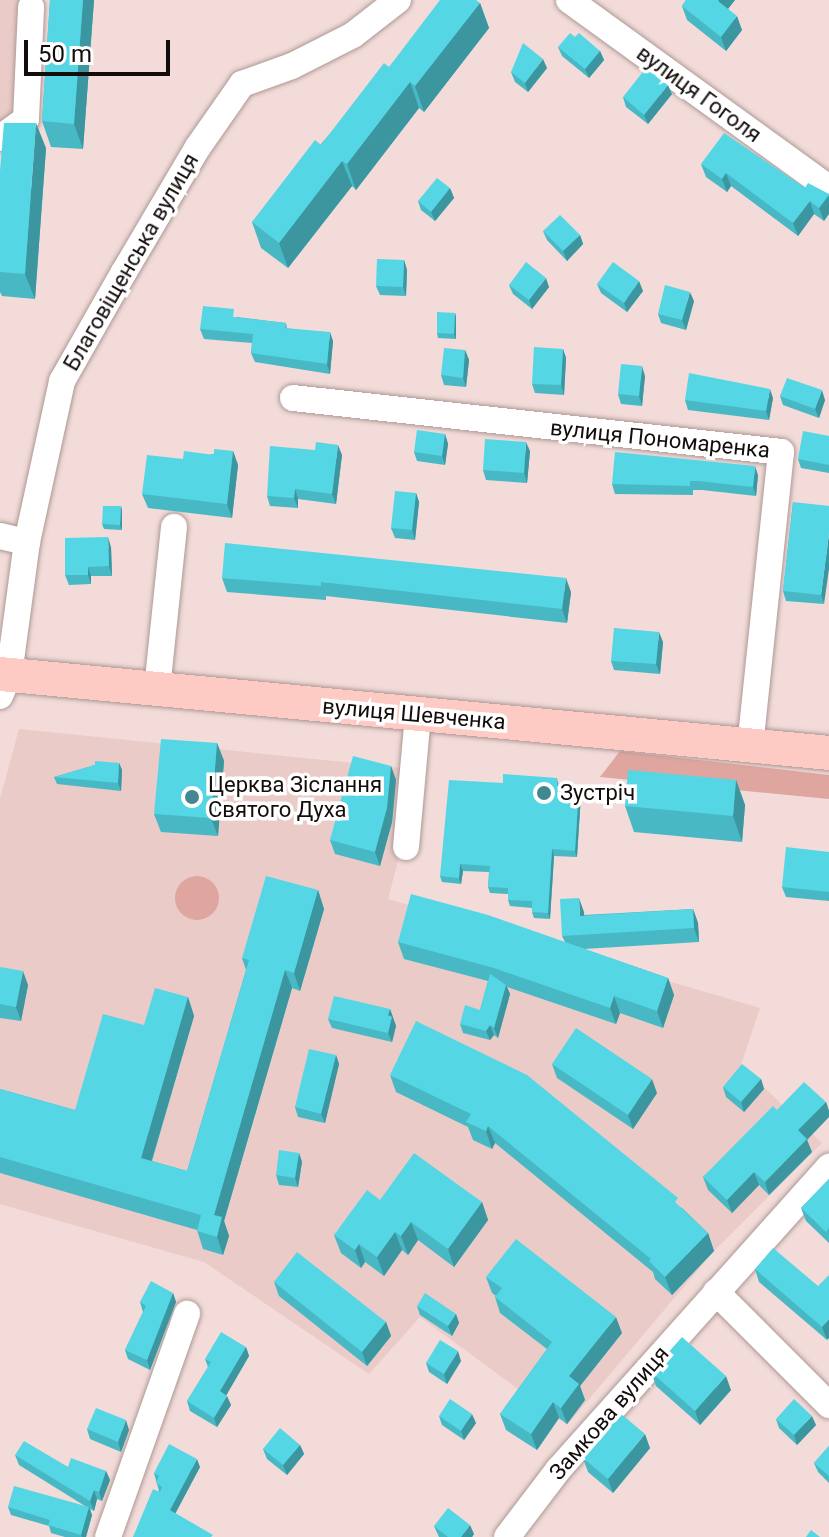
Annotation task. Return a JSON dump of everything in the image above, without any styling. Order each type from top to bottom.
[{"type":"main road","name":"вулиця Шевченка","points":[[3,682],[157,689],[829,753]]},
{"type":"street","name":"Благовіщенська вулиця","points":[[3,682],[27,542],[62,381],[198,147],[242,84],[292,66],[353,35],[398,0]]},
{"type":"street","name":"вулиця Гоголя","points":[[569,0],[829,188]]},
{"type":"street","points":[[0,138],[26,119],[31,7]]},
{"type":"street","name":"вулиця Пономаренка","points":[[293,398],[781,452],[750,745]]},
{"type":"street","points":[[157,689],[174,527]]},
{"type":"street","points":[[0,536],[27,542]]},
{"type":"street","points":[[406,847],[418,714]]},
{"type":"street","name":"Замкова вулиця","points":[[507,1537],[558,1470],[829,1167]]},
{"type":"street","points":[[716,1292],[829,1405]]},
{"type":"street","points":[[108,1537],[187,1314]]},
{"type":"shaded area","points":[[0,0],[39,0],[9,140],[0,139]]},
{"type":"shaded area","points":[[19,729],[422,770],[388,899],[760,1008],[741,1065],[822,1143],[714,1251],[567,1425],[420,1317],[369,1374],[204,1262],[0,1204],[0,799]]},
{"type":"shaded area","points":[[620,751],[829,775],[829,799],[600,777]]},
{"type":"shaded area","points":[[197,876],[213,882],[219,898],[213,914],[197,920],[181,914],[175,898],[181,882]]},
{"type":"building","points":[[50,0],[83,0],[74,124],[42,121]]},
{"type":"building","points":[[440,0],[476,0],[480,3],[415,86],[410,82],[347,164],[342,161],[279,243],[252,222],[315,140],[321,145],[384,63],[389,67]]},
{"type":"building","points":[[686,0],[719,0],[737,16],[721,37],[682,6]]},
{"type":"building","points":[[570,33],[575,37],[579,33],[600,51],[585,69],[558,47]]},
{"type":"building","points":[[523,43],[543,59],[525,83],[511,72]]},
{"type":"building","points":[[646,68],[668,85],[644,115],[623,97]]},
{"type":"building","points":[[4,123],[36,123],[25,274],[0,272],[0,171]]},
{"type":"building","points":[[724,133],[805,188],[808,183],[829,195],[819,208],[810,201],[793,223],[726,173],[722,179],[701,164]]},
{"type":"building","points":[[437,178],[450,188],[431,212],[418,201]]},
{"type":"building","points":[[560,215],[580,235],[563,251],[543,231]]},
{"type":"building","points":[[377,259],[404,260],[403,287],[376,286]]},
{"type":"building","points":[[526,262],[546,278],[529,300],[509,285]]},
{"type":"building","points":[[613,262],[639,281],[624,303],[597,284]]},
{"type":"building","points":[[665,285],[690,292],[682,320],[658,314]]},
{"type":"building","points":[[203,306],[234,309],[233,317],[286,323],[285,328],[330,332],[327,364],[251,353],[253,334],[200,329]]},
{"type":"building","points":[[437,312],[455,313],[454,334],[437,333]]},
{"type":"building","points":[[534,347],[563,349],[561,385],[532,384]]},
{"type":"building","points":[[444,348],[465,350],[463,378],[441,375]]},
{"type":"building","points":[[621,364],[642,366],[639,396],[618,394]]},
{"type":"building","points":[[689,373],[770,389],[766,411],[685,400]]},
{"type":"building","points":[[787,378],[822,390],[815,409],[780,396]]},
{"type":"building","points":[[417,430],[445,434],[442,456],[414,452]]},
{"type":"building","points":[[803,431],[829,436],[829,465],[798,459]]},
{"type":"building","points":[[485,439],[526,442],[524,473],[483,470]]},
{"type":"building","points":[[316,442],[338,445],[332,494],[295,489],[294,498],[267,496],[270,446],[315,450]]},
{"type":"building","points":[[214,449],[233,451],[227,504],[142,494],[147,455],[183,459],[184,451],[214,455]]},
{"type":"building","points":[[615,452],[755,466],[753,487],[698,481],[690,481],[690,486],[612,484]]},
{"type":"building","points":[[395,491],[416,493],[412,530],[391,528]]},
{"type":"building","points":[[793,502],[829,506],[829,534],[821,595],[783,591]]},
{"type":"building","points":[[103,506],[121,506],[120,525],[102,524]]},
{"type":"building","points":[[108,537],[109,566],[88,567],[88,575],[65,575],[65,538]]},
{"type":"building","points":[[225,543],[566,578],[562,609],[321,582],[321,586],[222,578]]},
{"type":"building","points":[[614,628],[659,632],[656,664],[611,661]]},
{"type":"building","name":"Церква Зіслання Святого Духа","points":[[161,739],[217,743],[211,818],[154,814]]},
{"type":"building","points":[[353,756],[391,766],[387,808],[375,852],[330,840]]},
{"type":"building","points":[[95,761],[119,763],[118,783],[54,777],[95,765]]},
{"type":"building","points":[[628,770],[736,780],[733,816],[625,806]]},
{"type":"building","points":[[503,774],[557,778],[557,786],[579,787],[575,851],[552,849],[548,913],[532,912],[532,901],[508,900],[508,888],[488,887],[490,866],[460,864],[459,878],[440,876],[449,780],[503,783]]},
{"type":"building","points":[[786,847],[829,852],[829,892],[782,887]]},
{"type":"building","points":[[266,876],[318,890],[294,973],[285,970],[214,1215],[222,1217],[217,1237],[197,1231],[201,1215],[0,1157],[0,1089],[75,1110],[103,1014],[144,1025],[155,988],[188,997],[141,1158],[187,1171],[249,960],[242,958]]},
{"type":"building","points":[[411,894],[488,915],[668,978],[657,1011],[614,996],[610,1008],[494,968],[398,942]]},
{"type":"building","points":[[579,898],[580,916],[693,909],[694,928],[562,936],[560,899]]},
{"type":"building","points":[[0,967],[23,971],[16,1007],[0,1004]]},
{"type":"building","points":[[490,974],[506,985],[494,1028],[490,1025],[486,1031],[460,1024],[465,1005],[480,1010]]},
{"type":"building","points":[[334,996],[390,1009],[388,1015],[392,1017],[388,1033],[328,1019]]},
{"type":"building","points":[[416,1021],[527,1075],[678,1198],[675,1202],[708,1233],[665,1277],[649,1261],[651,1259],[488,1126],[486,1131],[466,1122],[471,1114],[390,1075]]},
{"type":"building","points":[[576,1028],[652,1079],[628,1115],[552,1064]]},
{"type":"building","points":[[309,1049],[336,1055],[321,1114],[295,1107]]},
{"type":"building","points":[[742,1064],[761,1079],[741,1102],[723,1087]]},
{"type":"building","points":[[804,1082],[826,1102],[798,1130],[807,1139],[765,1182],[754,1172],[727,1200],[703,1177],[773,1106],[777,1110]]},
{"type":"building","points":[[279,1150],[299,1153],[295,1178],[276,1175]]},
{"type":"building","points":[[414,1153],[482,1202],[448,1249],[411,1222],[401,1236],[395,1232],[377,1257],[359,1244],[355,1250],[334,1235],[367,1190],[380,1200]]},
{"type":"building","points":[[829,1179],[829,1228],[826,1232],[801,1208]]},
{"type":"building","points":[[516,1239],[616,1317],[569,1376],[579,1384],[561,1408],[553,1402],[531,1434],[500,1414],[552,1342],[495,1297],[502,1288],[486,1277]]},
{"type":"building","points":[[773,1248],[818,1286],[829,1275],[829,1319],[822,1327],[755,1269]]},
{"type":"building","points":[[297,1252],[386,1322],[362,1352],[274,1282]]},
{"type":"building","points":[[151,1281],[173,1293],[147,1360],[125,1350],[146,1306],[140,1302]]},
{"type":"building","points":[[425,1293],[456,1314],[448,1326],[417,1306]]},
{"type":"building","points":[[221,1332],[246,1347],[220,1391],[227,1396],[214,1418],[187,1401],[211,1362],[205,1359]]},
{"type":"building","points":[[682,1337],[726,1376],[695,1411],[651,1372]]},
{"type":"building","points":[[440,1340],[458,1351],[444,1374],[426,1363]]},
{"type":"building","points":[[450,1399],[472,1414],[461,1431],[439,1416]]},
{"type":"building","points":[[794,1399],[812,1416],[794,1435],[776,1419]]},
{"type":"building","points":[[96,1408],[126,1420],[118,1442],[87,1429]]},
{"type":"building","points":[[620,1413],[645,1434],[608,1479],[583,1458]]},
{"type":"building","points":[[280,1428],[300,1445],[283,1465],[263,1449]]},
{"type":"building","points":[[24,1441],[68,1467],[71,1458],[106,1471],[99,1492],[94,1490],[90,1501],[15,1455]]},
{"type":"building","points":[[169,1444],[197,1459],[170,1510],[213,1535],[211,1537],[133,1537],[153,1489],[160,1492],[162,1487],[156,1483],[159,1476],[154,1473]]},
{"type":"building","points":[[829,1446],[829,1476],[814,1463]]},
{"type":"building","points":[[14,1486],[89,1507],[81,1535],[48,1525],[50,1520],[8,1507]]},
{"type":"building","points":[[448,1508],[470,1525],[461,1537],[448,1537],[434,1526]]},
{"type":"building","points":[[811,1530],[820,1537],[806,1537]]},
{"type":"place","name":"Зустріч","points":[[544,793]]},
{"type":"place","name":"Церква Зіслання Святого Духа","points":[[192,797]]}]
